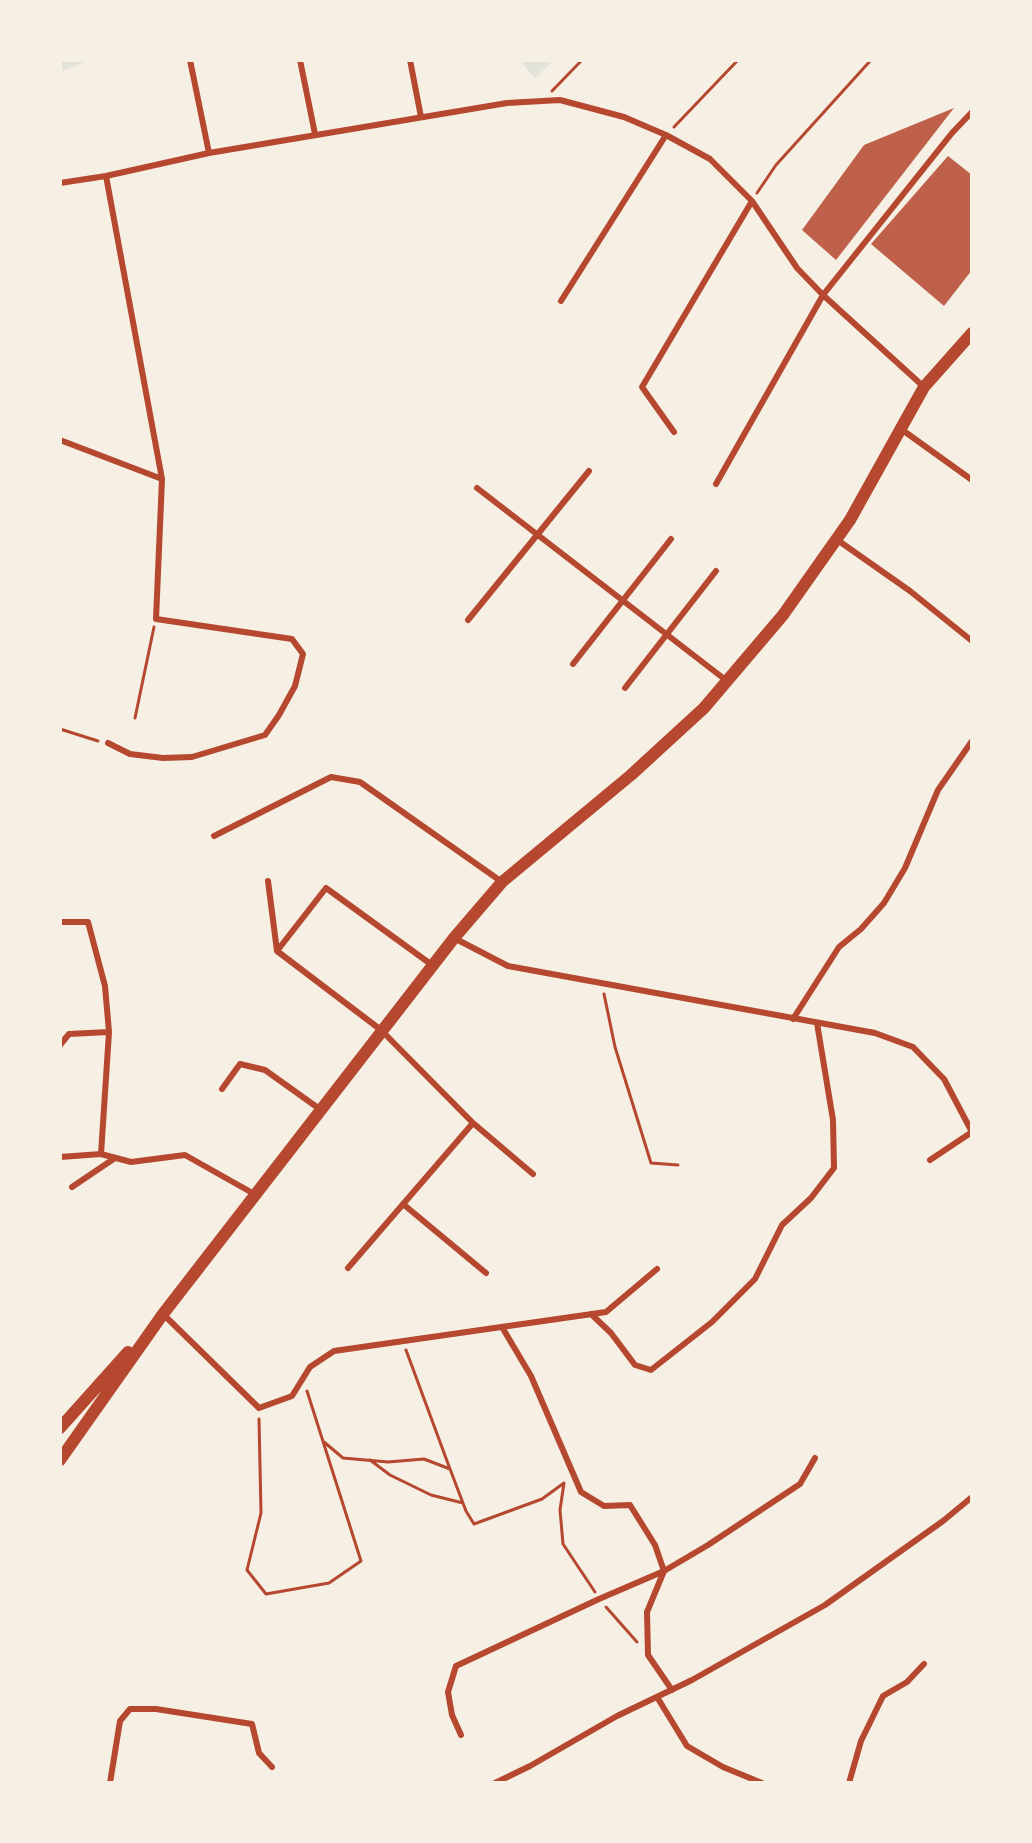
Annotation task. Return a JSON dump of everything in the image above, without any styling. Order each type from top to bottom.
[{"type":"main road","points":[[60,1460],[163,1314],[454,938],[502,882],[631,774],[704,708],[783,615],[850,520],[924,387],[972,333]]},
{"type":"main road","points":[[60,1428],[163,1314]]},
{"type":"street","points":[[190,60],[209,153]]},
{"type":"street","points":[[300,60],[315,135]]},
{"type":"street","points":[[410,60],[421,117]]},
{"type":"street","points":[[60,183],[106,176],[209,153],[421,117],[507,103],[560,100],[624,117],[666,135],[710,159],[752,201],[797,268],[823,295],[924,387]]},
{"type":"street","points":[[716,484],[823,295],[952,133],[972,112]]},
{"type":"street","points":[[561,301],[666,135]]},
{"type":"street","points":[[106,176],[162,479],[156,619],[291,639],[303,654],[295,686],[265,735],[192,757],[163,758],[130,754],[108,743]]},
{"type":"street","points":[[674,432],[642,387],[752,201]]},
{"type":"street","points":[[900,429],[972,480]]},
{"type":"street","points":[[60,440],[162,479]]},
{"type":"street","points":[[468,620],[589,471]]},
{"type":"street","points":[[477,488],[727,681]]},
{"type":"street","points":[[573,664],[671,539]]},
{"type":"street","points":[[836,539],[910,591],[972,641]]},
{"type":"street","points":[[624,688],[716,571]]},
{"type":"street","points":[[793,1018],[838,947],[861,929],[884,903],[906,868],[938,790],[972,741]]},
{"type":"street","points":[[214,836],[330,777],[360,782],[502,882]]},
{"type":"street","points":[[268,881],[277,951],[381,1030],[473,1123],[533,1174]]},
{"type":"street","points":[[277,951],[326,888],[432,965]]},
{"type":"street","points":[[60,922],[88,922],[105,986],[109,1032],[101,1154]]},
{"type":"street","points":[[454,938],[508,966],[875,1033],[913,1047],[944,1079],[972,1132],[930,1160]]},
{"type":"street","points":[[591,1314],[611,1333],[635,1365],[651,1370],[712,1322],[755,1279],[782,1225],[811,1198],[834,1168],[833,1120],[817,1023]]},
{"type":"street","points":[[60,1045],[69,1034],[109,1032]]},
{"type":"street","points":[[222,1089],[240,1064],[265,1070],[321,1110]]},
{"type":"street","points":[[348,1268],[473,1123]]},
{"type":"street","points":[[60,1157],[101,1154],[131,1162],[185,1155],[256,1195]]},
{"type":"street","points":[[72,1187],[115,1158]]},
{"type":"street","points":[[403,1204],[486,1274]]},
{"type":"street","points":[[163,1314],[259,1408],[292,1396],[310,1367],[334,1351],[606,1312],[657,1269]]},
{"type":"street","points":[[502,1327],[531,1376],[580,1492],[604,1506],[630,1504],[655,1545],[664,1571],[647,1612],[648,1655],[672,1690]]},
{"type":"street","points":[[461,1735],[452,1715],[448,1692],[456,1666],[664,1571],[708,1545],[800,1484],[815,1458]]},
{"type":"street","points":[[495,1783],[530,1766],[617,1716],[672,1690],[825,1605],[943,1521],[972,1497]]},
{"type":"street","points":[[849,1783],[861,1741],[883,1696],[907,1682],[924,1664]]},
{"type":"street","points":[[657,1697],[687,1746],[723,1767],[762,1783]]},
{"type":"street","points":[[110,1783],[120,1721],[130,1709],[156,1710],[252,1724],[259,1754],[273,1767]]},
{"type":"path","points":[[544,100],[582,60]]},
{"type":"path","points":[[666,135],[738,60]]},
{"type":"path","points":[[752,201],[776,165],[871,60]]},
{"type":"path","points":[[135,718],[156,619]]},
{"type":"path","points":[[60,729],[108,743]]},
{"type":"path","points":[[601,984],[615,1047],[651,1163],[678,1165]]},
{"type":"path","points":[[403,1341],[463,1503],[474,1524],[542,1499],[564,1483],[573,1473]]},
{"type":"path","points":[[259,1408],[261,1513],[247,1570],[266,1594],[329,1583],[361,1561],[303,1378]]},
{"type":"path","points":[[323,1441],[343,1458],[388,1462],[424,1459],[450,1469]]},
{"type":"path","points":[[369,1459],[390,1475],[431,1495],[463,1503]]},
{"type":"path","points":[[564,1483],[560,1510],[563,1544],[599,1599],[648,1655]]},
{"type":"shaded area","points":[[60,60],[90,60],[60,72]]},
{"type":"shaded area","points":[[519,60],[554,60],[535,78]]},
{"type":"building","points":[[954,108],[836,260],[802,230],[864,145]]},
{"type":"building","points":[[948,156],[972,175],[972,270],[944,306],[871,244]]}]
